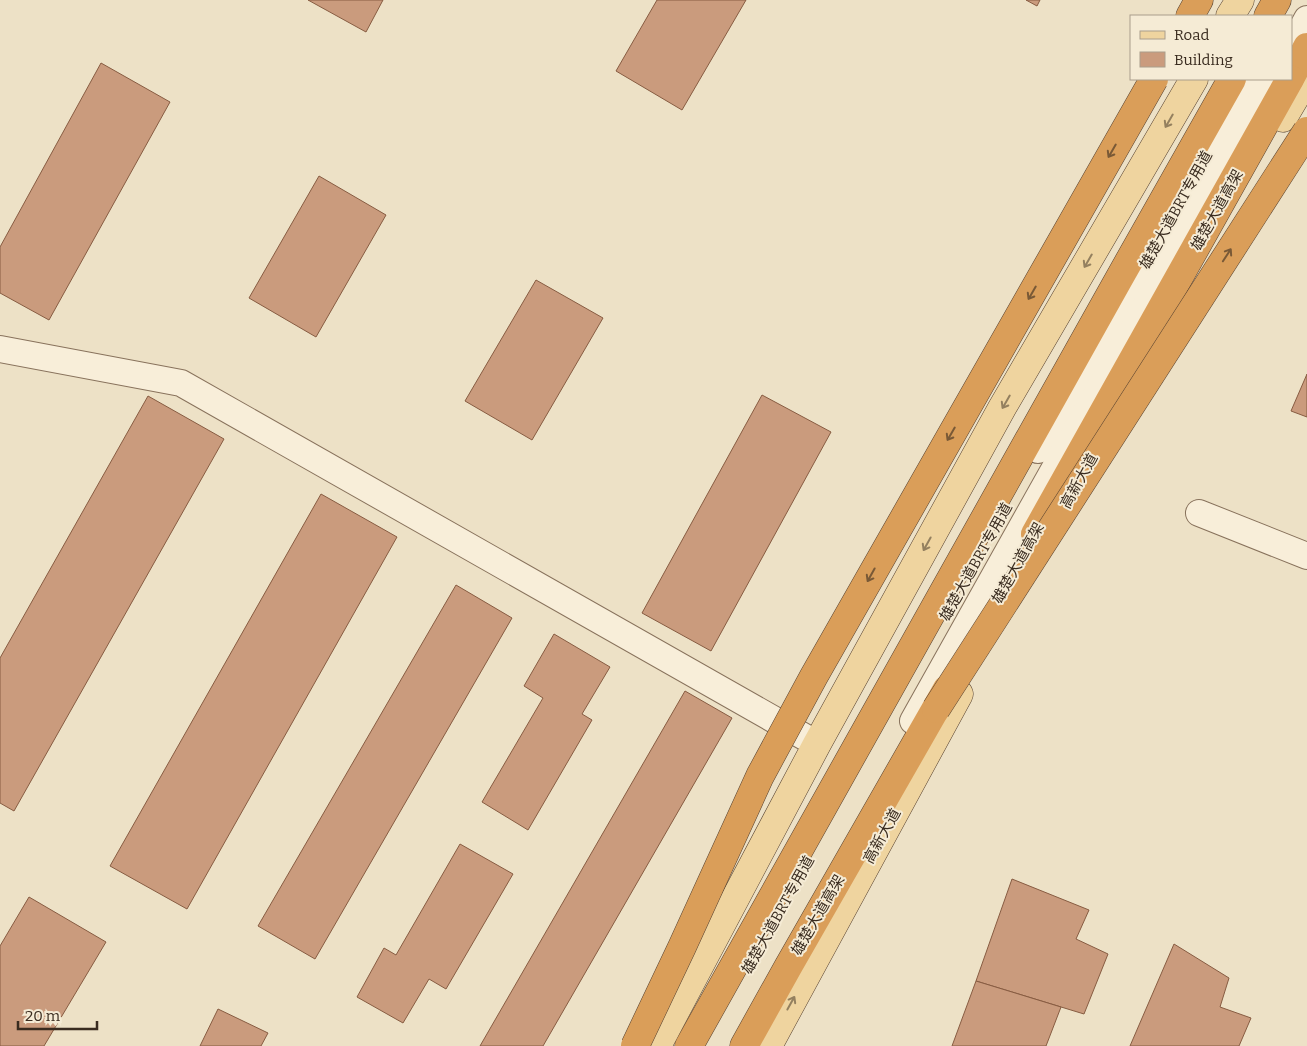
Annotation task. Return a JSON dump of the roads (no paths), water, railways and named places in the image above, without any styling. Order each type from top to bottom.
[{"type":"highway","points":[[1191,15],[1199,0]]},
{"type":"highway","points":[[1254,15],[1262,0]]},
{"type":"highway","points":[[1269,15],[1277,0]]},
{"type":"highway","name":"雄楚大道高架","points":[[1292,74],[1307,47]]},
{"type":"highway","points":[[635,1046],[760,776],[805,692],[1153,80]]},
{"type":"highway","points":[[1120,278],[1221,80]]},
{"type":"highway","points":[[689,1046],[1231,80]]},
{"type":"highway","name":"雄楚大道高架","points":[[744,1046],[936,709],[1289,80]]},
{"type":"highway","points":[[936,709],[1307,131]]},
{"type":"main road","points":[[1231,15],[1240,0]]},
{"type":"main road","name":"高新大道","points":[[768,1046],[947,716],[1307,77]]},
{"type":"main road","points":[[657,1046],[817,744],[1002,408],[1193,80]]},
{"type":"street","points":[[1283,15],[1291,0]]},
{"type":"street","points":[[1292,46],[1307,19]]},
{"type":"street","name":"雄楚大道BRT专用道","points":[[705,1046],[1044,440],[1183,198],[1247,80]]},
{"type":"street","name":"雄楚大道BRT专用道","points":[[730,1046],[1272,80]]},
{"type":"street","points":[[0,348],[181,383],[817,744]]},
{"type":"street","points":[[1199,513],[1307,556]]}]
